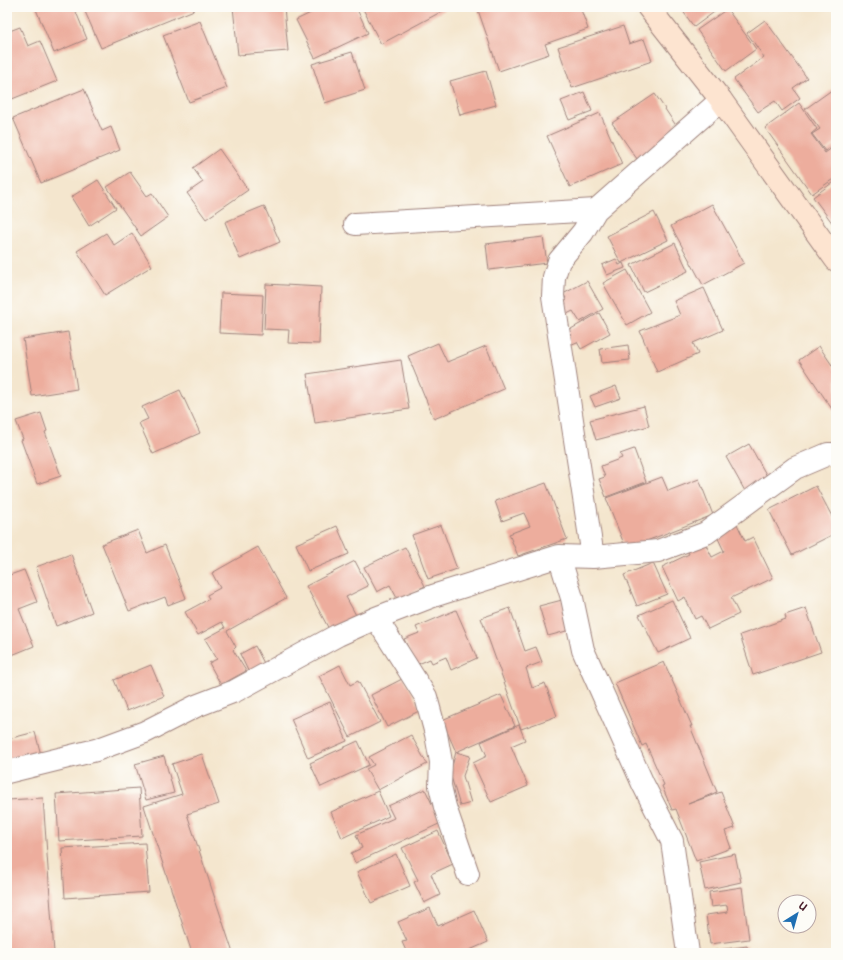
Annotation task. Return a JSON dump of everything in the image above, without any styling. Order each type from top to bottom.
[{"type":"main road","points":[[648,7],[721,100],[836,260]]},
{"type":"street","points":[[593,557],[553,296],[554,277],[559,261],[583,232],[596,210],[721,100]]},
{"type":"street","points":[[355,224],[596,210]]},
{"type":"street","points":[[7,772],[96,750],[145,732],[196,706],[236,691],[338,635],[376,618],[433,596],[559,556],[593,557],[658,551],[706,533],[795,468],[828,454],[836,454]]},
{"type":"street","points":[[559,556],[572,598],[584,650],[644,784],[672,842],[688,953]]},
{"type":"street","points":[[376,618],[426,697],[436,734],[441,762],[440,786],[445,807],[468,874]]},
{"type":"building","points":[[35,7],[74,7],[87,39],[54,53]]},
{"type":"building","points":[[83,7],[193,7],[194,10],[101,48]]},
{"type":"building","points":[[233,7],[284,7],[288,51],[238,55]]},
{"type":"building","points":[[323,7],[356,7],[368,33],[315,58],[296,20]]},
{"type":"building","points":[[362,7],[450,7],[381,44]]},
{"type":"building","points":[[486,7],[580,7],[588,29],[545,44],[549,54],[499,71],[478,10]]},
{"type":"building","points":[[680,7],[721,7],[694,27]]},
{"type":"building","points":[[727,9],[756,49],[726,71],[697,30]]},
{"type":"building","points":[[765,20],[807,78],[793,88],[800,98],[782,111],[775,101],[758,112],[734,79],[764,57],[747,33]]},
{"type":"building","points":[[200,21],[227,88],[189,102],[163,35]]},
{"type":"building","points":[[623,26],[629,44],[644,39],[652,61],[572,88],[558,47]]},
{"type":"building","points":[[20,27],[28,46],[40,41],[57,81],[7,101],[7,32]]},
{"type":"building","points":[[352,52],[365,90],[325,103],[312,64]]},
{"type":"building","points":[[486,71],[496,105],[460,115],[450,81]]},
{"type":"building","points":[[836,87],[836,143],[825,151],[812,134],[820,129],[805,109]]},
{"type":"building","points":[[84,89],[102,131],[111,127],[120,150],[41,183],[13,118]]},
{"type":"building","points":[[584,92],[592,111],[569,120],[561,101]]},
{"type":"building","points":[[655,94],[679,130],[637,159],[612,123]]},
{"type":"building","points":[[799,103],[817,129],[811,134],[825,153],[836,145],[836,177],[812,194],[765,128]]},
{"type":"building","points":[[600,113],[622,164],[570,187],[547,136]]},
{"type":"building","points":[[219,149],[248,190],[206,219],[187,193],[203,182],[193,168]]},
{"type":"building","points":[[130,172],[147,196],[152,193],[168,217],[141,236],[107,187]]},
{"type":"building","points":[[98,180],[116,208],[89,226],[71,197]]},
{"type":"building","points":[[836,180],[836,228],[813,197]]},
{"type":"building","points":[[712,204],[744,263],[703,285],[671,226]]},
{"type":"building","points":[[264,206],[280,242],[240,259],[225,222]]},
{"type":"building","points":[[654,212],[668,240],[621,263],[607,236]]},
{"type":"building","points":[[106,233],[114,245],[132,233],[152,266],[105,295],[77,251]]},
{"type":"building","points":[[543,237],[547,263],[489,270],[486,244]]},
{"type":"building","points":[[675,243],[688,271],[644,292],[631,265]]},
{"type":"building","points":[[616,259],[619,265],[623,263],[625,268],[607,275],[602,265]]},
{"type":"building","points":[[627,270],[650,312],[627,325],[603,283]]},
{"type":"building","points":[[587,281],[603,309],[580,322],[573,311],[567,314],[560,301],[566,298],[563,294]]},
{"type":"building","points":[[266,284],[321,287],[319,344],[288,343],[289,330],[264,329]]},
{"type":"building","points":[[704,288],[723,330],[693,343],[698,354],[657,372],[640,331],[680,315],[674,301]]},
{"type":"building","points":[[221,293],[263,295],[261,335],[219,333]]},
{"type":"building","points":[[599,313],[610,333],[581,349],[577,342],[570,345],[564,333]]},
{"type":"building","points":[[68,332],[77,389],[32,396],[23,339]]},
{"type":"building","points":[[438,343],[447,362],[486,346],[504,389],[434,419],[408,356]]},
{"type":"building","points":[[628,345],[630,360],[602,363],[600,349]]},
{"type":"building","points":[[819,346],[836,371],[836,415],[799,360]]},
{"type":"building","points":[[401,360],[409,409],[315,423],[307,374]]},
{"type":"building","points":[[616,386],[621,398],[595,407],[590,396]]},
{"type":"building","points":[[180,390],[200,433],[153,454],[139,423],[148,419],[142,407]]},
{"type":"building","points":[[644,406],[649,426],[596,440],[590,420]]},
{"type":"building","points":[[41,413],[47,431],[45,432],[61,476],[37,484],[21,440],[23,439],[16,421]]},
{"type":"building","points":[[749,444],[768,478],[745,491],[726,457]]},
{"type":"building","points":[[634,449],[646,482],[606,497],[599,479],[605,477],[601,466],[622,458],[620,454]]},
{"type":"building","points":[[662,477],[668,491],[699,479],[713,515],[626,549],[606,498]]},
{"type":"building","points":[[546,483],[567,539],[518,556],[509,534],[530,526],[524,513],[502,521],[495,501]]},
{"type":"building","points":[[816,486],[836,524],[836,533],[792,555],[769,510]]},
{"type":"building","points":[[736,522],[745,541],[753,537],[773,578],[731,598],[739,614],[708,629],[701,616],[695,619],[685,597],[678,601],[662,567],[689,554],[687,549],[704,541],[712,557],[724,551],[715,532]]},
{"type":"building","points":[[441,525],[457,569],[428,579],[412,535]]},
{"type":"building","points":[[337,526],[349,554],[308,571],[296,544]]},
{"type":"building","points":[[138,530],[147,553],[165,545],[186,598],[168,605],[165,597],[129,611],[102,544]]},
{"type":"building","points":[[258,547],[286,598],[227,631],[236,647],[233,650],[246,671],[221,685],[209,663],[217,659],[205,639],[225,628],[222,622],[198,635],[185,612],[209,599],[207,595],[220,588],[212,573]]},
{"type":"building","points":[[405,547],[425,586],[398,600],[390,585],[377,592],[364,567]]},
{"type":"building","points":[[71,554],[92,612],[56,626],[36,567]]},
{"type":"building","points":[[355,561],[368,586],[346,597],[357,617],[330,631],[306,586]]},
{"type":"building","points":[[653,563],[667,594],[637,606],[624,575]]},
{"type":"building","points":[[24,570],[37,602],[19,609],[34,646],[7,657],[7,576]]},
{"type":"building","points":[[562,600],[570,630],[548,636],[539,606]]},
{"type":"building","points":[[672,600],[690,638],[658,653],[639,615]]},
{"type":"building","points":[[510,608],[525,651],[536,647],[542,662],[526,668],[532,688],[545,683],[557,716],[521,729],[481,618]]},
{"type":"building","points":[[806,608],[821,652],[753,675],[740,635],[786,619],[785,615]]},
{"type":"building","points":[[456,610],[477,658],[451,670],[446,657],[432,663],[430,659],[416,665],[404,639],[419,633],[416,627]]},
{"type":"building","points":[[255,646],[267,669],[251,677],[240,654]]},
{"type":"building","points":[[664,662],[692,726],[690,726],[717,792],[688,804],[721,792],[735,828],[725,831],[731,848],[696,861],[676,809],[672,810],[662,786],[664,785],[646,744],[642,746],[615,683]]},
{"type":"building","points":[[151,665],[164,696],[127,711],[114,680]]},
{"type":"building","points":[[340,665],[350,685],[358,681],[380,722],[350,737],[319,676]]},
{"type":"building","points":[[404,678],[421,710],[387,727],[371,695]]},
{"type":"building","points":[[501,695],[515,726],[456,752],[442,720]]},
{"type":"building","points":[[330,702],[347,741],[308,758],[291,719]]},
{"type":"building","points":[[519,725],[525,740],[511,746],[528,786],[491,802],[473,763],[487,756],[481,742]]},
{"type":"building","points":[[35,732],[41,755],[7,761],[8,739]]},
{"type":"building","points":[[411,735],[427,764],[378,790],[366,769],[374,765],[369,757]]},
{"type":"building","points":[[358,741],[369,765],[321,787],[310,763]]},
{"type":"building","points":[[456,752],[470,756],[463,776],[471,803],[460,806],[450,773]]},
{"type":"building","points":[[202,754],[219,804],[187,814],[233,953],[192,953],[144,806],[182,794],[172,764]]},
{"type":"building","points":[[164,756],[174,793],[146,800],[135,764]]},
{"type":"building","points":[[139,788],[142,836],[59,841],[56,794]]},
{"type":"building","points":[[425,789],[441,823],[355,863],[351,853],[362,848],[356,835],[394,818],[388,806]]},
{"type":"building","points":[[378,791],[389,816],[342,838],[331,812]]},
{"type":"building","points":[[43,798],[54,953],[7,953],[7,800]]},
{"type":"building","points":[[438,831],[453,864],[431,874],[440,895],[424,903],[414,882],[418,880],[402,848]]},
{"type":"building","points":[[145,843],[149,892],[65,898],[62,848]]},
{"type":"building","points":[[396,854],[410,886],[371,903],[357,872]]},
{"type":"building","points":[[735,854],[741,882],[705,890],[699,862]]},
{"type":"building","points":[[742,887],[749,939],[710,944],[706,915],[728,912],[727,905],[711,907],[709,892]]},
{"type":"building","points":[[430,908],[438,926],[474,910],[488,942],[463,953],[407,953],[402,942],[407,941],[398,922]]},
{"type":"building","points":[[747,946],[748,953],[710,953],[710,951]]}]
